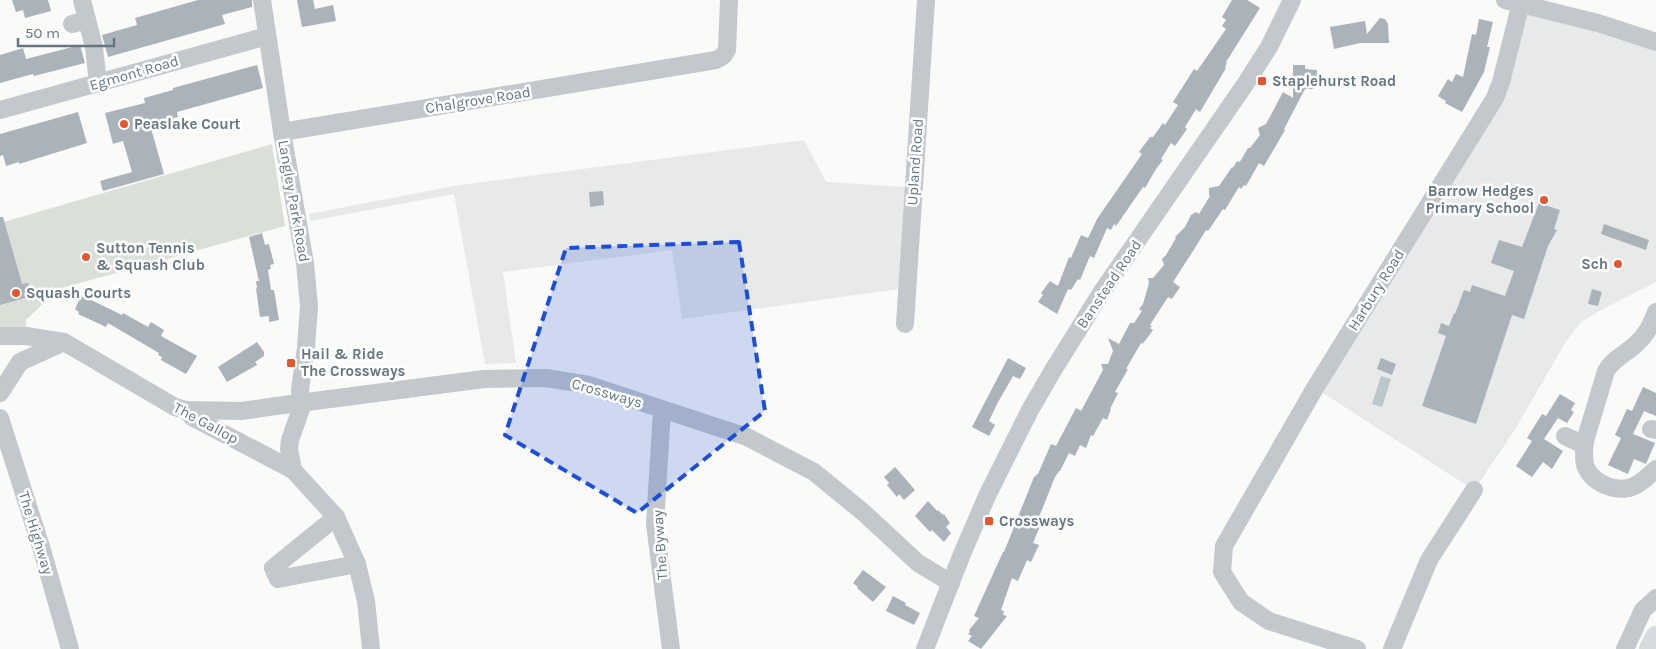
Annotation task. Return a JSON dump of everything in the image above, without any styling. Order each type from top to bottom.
[{"type":"main road","points":[[1650,649],[1656,637]]},
{"type":"street","points":[[82,0],[79,22],[94,47],[98,83]]},
{"type":"street","name":"Langley Park Road","points":[[262,0],[282,132],[305,263],[309,306],[300,390],[301,402]]},
{"type":"street","name":"Chalgrove Road","points":[[282,132],[716,60],[723,56],[727,50],[729,0]]},
{"type":"street","name":"Upland Road","points":[[905,324],[926,0]]},
{"type":"street","name":"Banstead Road","points":[[925,649],[987,496],[1013,443],[1052,372],[1101,293],[1239,95],[1269,47],[1292,0]]},
{"type":"street","points":[[1513,2],[1598,23],[1656,42]]},
{"type":"street","name":"Harbury Road","points":[[1357,649],[1269,621],[1241,602],[1222,572],[1224,546],[1315,388],[1495,98],[1501,82],[1513,2]]},
{"type":"street","name":"Egmont Road","points":[[0,110],[267,36]]},
{"type":"street","points":[[1656,312],[1645,336],[1635,346],[1611,363],[1606,371],[1583,452],[1586,466],[1593,477],[1603,484],[1624,489],[1635,486],[1645,480],[1656,469]]},
{"type":"street","name":"The Gallop","points":[[0,336],[26,336],[64,342],[174,407],[186,410],[192,417],[293,470],[336,516],[357,564],[366,601],[371,649]]},
{"type":"street","points":[[0,393],[20,362],[64,342]]},
{"type":"street","name":"Crossways","points":[[186,410],[248,411],[301,402],[484,379],[546,378],[589,385],[747,437],[814,472],[864,513],[918,563],[951,583]]},
{"type":"street","points":[[293,470],[289,449],[290,440],[300,414],[301,402]]},
{"type":"street","name":"The Byway","points":[[662,410],[655,524],[671,649]]},
{"type":"street","name":"The Highway","points":[[0,418],[42,550],[70,649]]},
{"type":"street","points":[[1565,436],[1584,445]]},
{"type":"street","points":[[1392,649],[1429,560],[1474,490]]},
{"type":"street","points":[[336,516],[273,568],[278,579],[357,564]]},
{"type":"street","points":[[1625,649],[1643,610],[1656,598]]},
{"type":"highlighted area","points":[[739,242],[765,411],[637,513],[505,435],[566,248]]},
{"type":"shaded area","name":"Barrow Hedges Primary School","points":[[1521,3],[1656,42],[1656,282],[1581,322],[1567,340],[1514,431],[1474,490],[1315,388],[1480,122]]},
{"type":"shaded area","points":[[804,140],[826,182],[905,187],[899,289],[682,319],[672,250],[503,272],[516,363],[485,364],[454,194],[310,221],[309,214],[453,186]]},
{"type":"shaded area","name":"Sutton Tennis & Squash Club","points":[[272,144],[285,226],[58,289],[26,320],[26,336],[0,336],[0,223]]},
{"type":"shaded area","points":[[1381,376],[1391,379],[1382,407],[1372,404]]},
{"type":"building","points":[[12,0],[48,0],[51,11],[25,18],[23,10],[16,12]]},
{"type":"building","points":[[198,0],[252,0],[252,7],[222,15],[225,24],[108,57],[102,35],[137,25],[135,18]]},
{"type":"building","points":[[297,0],[313,0],[315,9],[333,5],[336,21],[302,27]]},
{"type":"building","points":[[1232,0],[1247,0],[1260,8],[1226,62],[1226,68],[1200,112],[1196,109],[1185,127],[1187,129],[1175,146],[1171,143],[1161,159],[1163,160],[1145,188],[1143,187],[1116,226],[1114,224],[1111,230],[1107,228],[1094,258],[1090,256],[1080,280],[1078,279],[1071,290],[1068,289],[1057,314],[1038,302],[1043,295],[1041,293],[1050,281],[1058,286],[1069,257],[1071,258],[1081,235],[1088,238],[1097,219],[1142,154],[1139,152],[1163,123],[1165,125],[1178,105],[1173,102],[1194,69],[1197,71],[1226,29],[1222,26],[1226,20],[1222,17]]},
{"type":"building","points":[[1380,18],[1385,19],[1388,24],[1389,43],[1360,43],[1334,49],[1330,27],[1365,21],[1367,34]]},
{"type":"building","points":[[1479,19],[1493,22],[1487,47],[1490,47],[1484,72],[1462,112],[1445,103],[1446,101],[1438,96],[1448,79],[1452,82],[1456,74],[1463,77],[1472,34],[1476,35]]},
{"type":"building","points":[[80,45],[85,63],[0,83],[0,55],[23,48],[26,59]]},
{"type":"building","points":[[257,65],[263,88],[177,112],[178,117],[150,125],[164,174],[103,191],[100,181],[132,172],[123,141],[113,144],[105,113],[145,103],[144,98],[173,90],[173,88]]},
{"type":"building","points":[[1293,65],[1305,65],[1305,69],[1317,70],[1316,86],[1314,86],[1314,89],[1305,89],[1285,130],[1264,166],[1259,163],[1246,186],[1244,185],[1241,189],[1239,187],[1225,210],[1223,209],[1208,231],[1206,230],[1173,282],[1180,287],[1172,299],[1168,297],[1150,325],[1152,326],[1150,328],[1153,330],[1145,341],[1141,343],[1126,369],[1128,369],[1115,392],[1118,393],[1107,420],[1103,418],[1093,436],[1091,435],[1086,448],[1080,445],[1075,456],[1069,453],[1055,477],[1037,522],[1041,524],[1033,543],[1039,545],[1031,562],[1027,560],[1018,581],[1012,578],[1001,610],[1004,611],[1003,615],[1007,616],[981,649],[968,641],[972,636],[968,634],[969,630],[979,618],[974,616],[1004,552],[1034,477],[1038,474],[1051,444],[1056,446],[1076,408],[1081,411],[1103,370],[1101,364],[1108,364],[1113,351],[1108,338],[1119,344],[1130,323],[1134,323],[1142,311],[1139,309],[1143,304],[1149,283],[1148,278],[1153,278],[1164,265],[1162,259],[1175,237],[1185,227],[1191,215],[1196,212],[1199,214],[1210,196],[1209,188],[1219,186],[1237,161],[1241,160],[1248,148],[1260,135],[1258,128],[1266,124],[1283,92],[1293,98]]},
{"type":"building","points":[[78,112],[87,143],[19,164],[19,162],[6,166],[3,155],[0,156],[0,134]]},
{"type":"building","points":[[603,191],[604,205],[590,207],[589,192]]},
{"type":"building","points":[[1539,203],[1560,210],[1554,229],[1557,230],[1548,246],[1524,319],[1512,315],[1476,424],[1422,406],[1446,336],[1438,333],[1441,323],[1449,326],[1464,290],[1470,292],[1472,285],[1505,296],[1514,271],[1491,263],[1499,240],[1522,247]]},
{"type":"building","points":[[0,217],[3,217],[22,284],[28,283],[32,296],[0,305]]},
{"type":"building","points":[[1604,224],[1649,240],[1646,250],[1601,234]]},
{"type":"building","points":[[262,233],[265,245],[269,244],[274,264],[270,265],[271,269],[268,270],[271,290],[274,290],[279,320],[269,322],[269,316],[260,317],[256,289],[256,281],[259,281],[249,237]]},
{"type":"building","points":[[1592,289],[1602,292],[1598,306],[1588,304]]},
{"type":"building","points":[[81,296],[122,315],[123,313],[148,327],[151,322],[164,330],[161,336],[197,356],[186,374],[161,360],[162,357],[158,355],[159,353],[108,323],[106,327],[78,314],[79,312],[75,309]]},
{"type":"building","points":[[257,342],[264,352],[264,356],[255,362],[257,365],[227,382],[218,367]]},
{"type":"building","points":[[1008,358],[1026,368],[1020,379],[1013,376],[997,404],[989,421],[995,425],[989,436],[972,427]]},
{"type":"building","points":[[1381,358],[1396,364],[1392,375],[1377,369]]},
{"type":"building","points":[[1643,387],[1656,393],[1656,416],[1644,411],[1633,434],[1655,443],[1646,464],[1634,459],[1628,474],[1608,465],[1621,438],[1615,435],[1627,409],[1632,411]]},
{"type":"building","points":[[1560,394],[1575,403],[1571,410],[1574,412],[1567,423],[1558,418],[1544,439],[1563,451],[1552,469],[1543,462],[1532,477],[1516,466],[1532,441],[1527,438],[1542,414],[1546,416]]},
{"type":"building","points":[[895,467],[915,490],[904,500],[899,494],[897,497],[887,485],[889,483],[884,477]]},
{"type":"building","points":[[928,501],[937,511],[944,514],[950,523],[946,527],[951,533],[944,542],[932,530],[930,532],[915,516]]},
{"type":"building","points":[[863,570],[886,587],[873,602],[853,583]]},
{"type":"building","points":[[893,596],[920,613],[914,625],[886,611]]},
{"type":"place","name":"Staplehurst Road","points":[[1262,81]]},
{"type":"place","name":"Peaslake Court","points":[[124,124]]},
{"type":"place","name":"Barrow Hedges Primary School","points":[[1544,200]]},
{"type":"place","name":"Sutton Tennis & Squash Club","points":[[86,257]]},
{"type":"place","name":"Sch","points":[[1618,264]]},
{"type":"place","name":"Squash Courts","points":[[16,293]]},
{"type":"place","name":"Hail & Ride The Crossways","points":[[291,363]]},
{"type":"place","name":"Crossways","points":[[989,521]]}]
